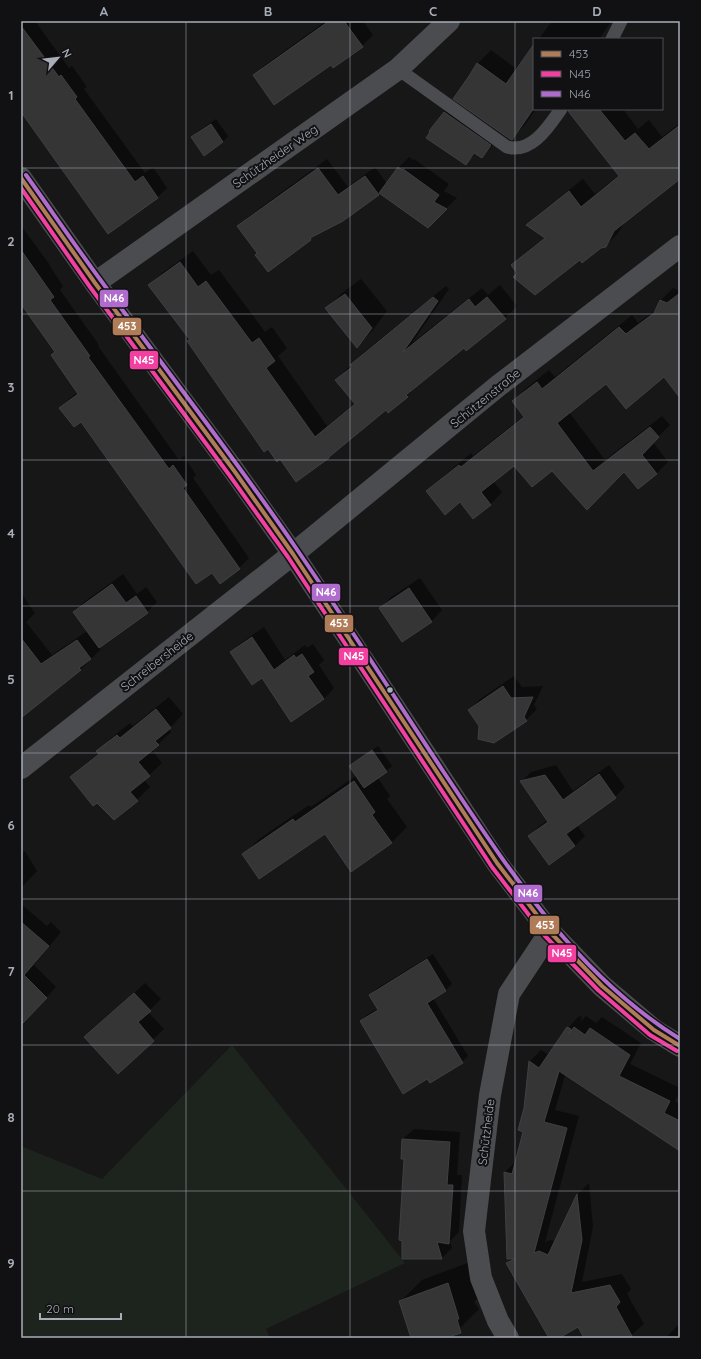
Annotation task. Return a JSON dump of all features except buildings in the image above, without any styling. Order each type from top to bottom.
[{"type":"street","name":"Schützheider Weg","points":[[95,283],[398,69],[449,21]]},
{"type":"street","points":[[21,178],[95,283],[235,472],[293,554],[497,863],[550,932],[602,986],[654,1030],[680,1046]]},
{"type":"street","name":"Schützenstraße","points":[[293,554],[498,386],[680,246]]},
{"type":"street","name":"Schreibersheide","points":[[21,768],[293,554]]},
{"type":"street","name":"Schützheide","points":[[508,1338],[498,1321],[481,1278],[474,1231],[490,1095],[509,994],[550,932]]},
{"type":"lane","points":[[612,38],[621,21]]},
{"type":"lane","points":[[398,69],[507,147],[515,149],[522,147],[539,137],[560,110]]},
{"type":"shaded area","points":[[232,1045],[405,1263],[266,1329],[270,1338],[21,1338],[21,1146],[102,1179]]},
{"type":"transit line","name":"N46","points":[[26,175],[92,269],[226,449],[274,517],[335,606],[493,846],[547,918],[608,984],[643,1013],[680,1039]]},
{"type":"transit line","name":"453","points":[[21,178],[95,283],[235,472],[293,554],[497,863],[550,932],[602,986],[654,1030],[680,1046]]},
{"type":"transit line","name":"N45","points":[[21,188],[90,287],[288,557],[492,867],[545,936],[598,990],[650,1035],[677,1051]]}]
